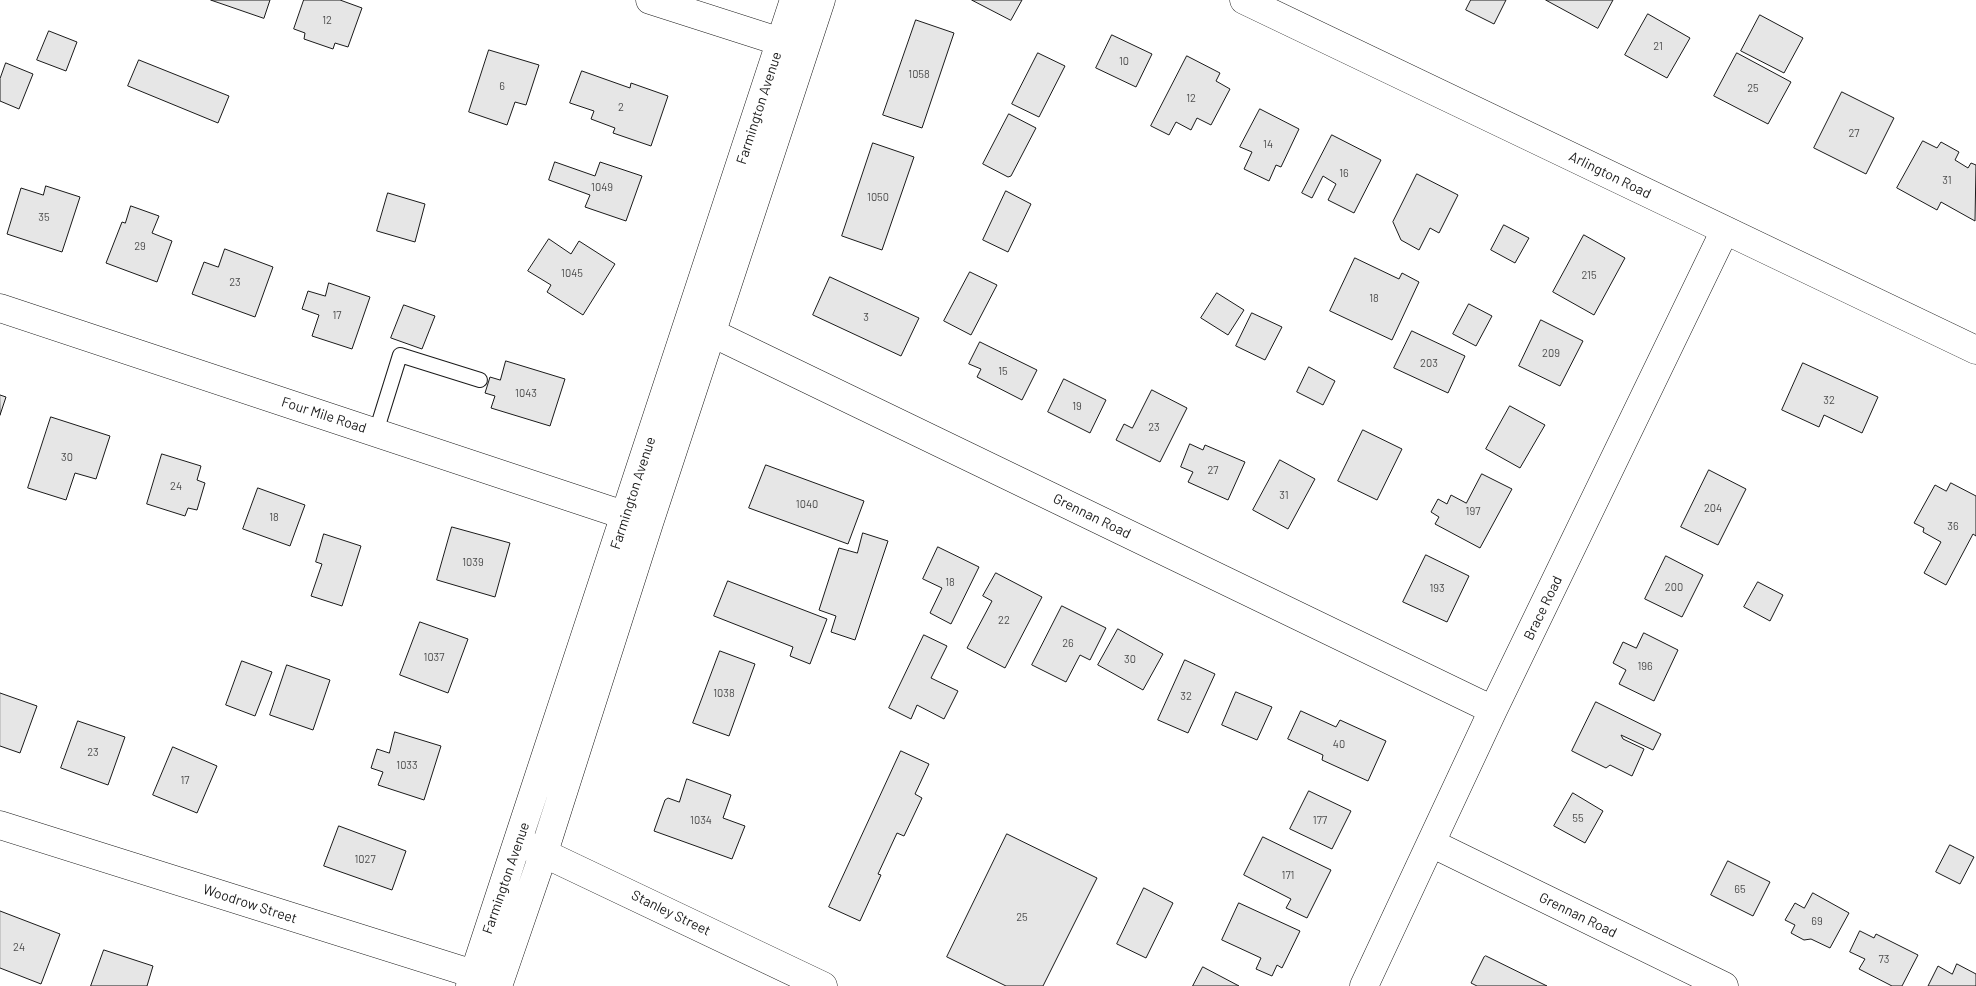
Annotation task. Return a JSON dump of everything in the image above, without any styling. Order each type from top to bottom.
[{"type":"street","points":[[650,0],[792,46]]},
{"type":"street","name":"Farmington Avenue","points":[[792,46],[794,0]]},
{"type":"street","name":"Farmington Avenue","points":[[472,980],[519,841],[637,519],[792,46],[821,0]]},
{"type":"street","name":"Arlington Road","points":[[1244,0],[1976,350]]},
{"type":"street","name":"Brace Road","points":[[1364,986],[1493,710],[1725,230]]},
{"type":"street","name":"Four Mile Road","points":[[0,308],[637,519]]},
{"type":"street","name":"Grennan Road","points":[[700,329],[1493,710]]},
{"type":"street","name":"Farmington Avenue","points":[[499,984],[544,852],[637,519]]},
{"type":"street","name":"Woodrow Street","points":[[0,825],[472,980],[499,984]]},
{"type":"street","name":"Stanley Street","points":[[519,841],[823,986]]},
{"type":"street","name":"Grennan Road","points":[[1431,843],[1724,986]]},
{"type":"lane","points":[[376,432],[400,355],[480,380]]},
{"type":"building","points":[[211,0],[270,0],[264,18]]},
{"type":"building","points":[[304,0],[340,0],[362,8],[348,47],[335,43],[333,49],[304,39],[305,33],[294,29]]},
{"type":"building","points":[[972,0],[1022,0],[1011,20]]},
{"type":"building","points":[[1471,0],[1506,0],[1494,24],[1466,10]]},
{"type":"building","points":[[1546,0],[1613,0],[1598,28]]},
{"type":"building","points":[[1648,14],[1690,38],[1667,78],[1625,55]]},
{"type":"building","points":[[1760,15],[1803,38],[1784,73],[1741,51]]},
{"type":"building","points":[[916,20],[954,33],[922,128],[883,115]]},
{"type":"building","points":[[49,31],[77,42],[66,71],[37,60]]},
{"type":"building","points":[[1112,35],[1152,54],[1136,87],[1096,68]]},
{"type":"building","points":[[489,50],[539,65],[526,105],[515,102],[507,125],[469,112]]},
{"type":"building","points":[[1038,53],[1065,66],[1039,117],[1012,104]]},
{"type":"building","points":[[1737,53],[1791,82],[1768,124],[1714,96]]},
{"type":"building","points":[[1187,56],[1220,73],[1216,81],[1230,89],[1211,125],[1197,118],[1191,130],[1176,122],[1169,135],[1151,126]]},
{"type":"building","points":[[139,60],[229,96],[218,123],[128,86]]},
{"type":"building","points":[[6,63],[33,74],[19,109],[0,101],[0,79]]},
{"type":"building","points":[[582,71],[630,88],[631,83],[668,96],[651,146],[613,133],[615,128],[591,119],[594,111],[570,103]]},
{"type":"building","points":[[1842,92],[1894,118],[1866,174],[1814,148]]},
{"type":"building","points":[[1260,109],[1299,129],[1281,167],[1276,165],[1269,181],[1244,169],[1252,152],[1240,147]]},
{"type":"building","points":[[1009,114],[1036,128],[1011,176],[1008,177],[983,164]]},
{"type":"building","points":[[1332,135],[1381,160],[1354,213],[1328,200],[1336,184],[1323,176],[1312,198],[1302,193]]},
{"type":"building","points":[[1923,141],[1937,148],[1941,142],[1959,152],[1955,160],[1968,168],[1971,163],[1976,165],[1975,221],[1941,202],[1937,210],[1897,188]]},
{"type":"building","points":[[873,143],[914,157],[882,250],[842,236]]},
{"type":"building","points":[[555,162],[595,176],[600,162],[642,176],[626,221],[585,207],[590,195],[549,180]]},
{"type":"building","points":[[1417,174],[1458,195],[1439,233],[1430,228],[1419,250],[1401,240],[1393,222]]},
{"type":"building","points":[[46,186],[80,197],[62,252],[7,234],[21,188],[43,195]]},
{"type":"building","points":[[1006,191],[1031,204],[1008,252],[983,240]]},
{"type":"building","points":[[388,193],[425,204],[415,242],[377,231]]},
{"type":"building","points":[[131,206],[159,216],[152,233],[172,241],[157,282],[106,263],[122,222],[125,223]]},
{"type":"building","points":[[1504,225],[1529,238],[1515,263],[1491,250]]},
{"type":"building","points":[[1584,235],[1625,258],[1594,315],[1553,292]]},
{"type":"building","points":[[549,239],[571,254],[579,241],[615,264],[583,315],[547,292],[551,285],[528,271]]},
{"type":"building","points":[[225,249],[273,267],[255,317],[192,294],[204,262],[218,267]]},
{"type":"building","points":[[1355,258],[1399,279],[1402,273],[1419,282],[1392,340],[1330,311]]},
{"type":"building","points":[[970,272],[997,285],[971,335],[944,321]]},
{"type":"building","points":[[830,277],[919,318],[901,356],[813,315]]},
{"type":"building","points":[[329,283],[370,297],[352,349],[312,336],[319,315],[302,309],[308,291],[325,296]]},
{"type":"building","points":[[1217,293],[1244,310],[1228,335],[1201,318]]},
{"type":"building","points":[[1469,304],[1492,316],[1476,346],[1453,334]]},
{"type":"building","points":[[404,305],[435,316],[422,349],[391,338]]},
{"type":"building","points":[[1252,313],[1282,327],[1265,360],[1236,346]]},
{"type":"building","points":[[1541,320],[1583,341],[1560,386],[1519,366]]},
{"type":"building","points":[[1412,331],[1465,356],[1448,393],[1394,368]]},
{"type":"building","points":[[980,342],[1037,370],[1022,400],[977,377],[981,369],[969,364]]},
{"type":"building","points":[[506,361],[565,379],[550,426],[491,408],[495,396],[485,393],[490,377],[500,380]]},
{"type":"building","points":[[1803,363],[1878,397],[1862,433],[1824,415],[1819,427],[1782,410]]},
{"type":"building","points":[[1309,367],[1335,381],[1323,405],[1297,392]]},
{"type":"building","points":[[1064,379],[1106,400],[1090,433],[1048,412]]},
{"type":"building","points":[[1152,390],[1187,408],[1160,462],[1116,440],[1124,424],[1132,428]]},
{"type":"building","points":[[0,395],[6,397],[0,415]]},
{"type":"building","points":[[1510,406],[1545,425],[1520,468],[1486,449]]},
{"type":"building","points":[[51,417],[110,436],[96,479],[75,473],[66,500],[28,488]]},
{"type":"building","points":[[1363,430],[1402,449],[1377,500],[1338,481]]},
{"type":"building","points":[[1190,444],[1203,450],[1205,445],[1245,462],[1228,500],[1188,482],[1193,472],[1181,467]]},
{"type":"building","points":[[162,454],[201,466],[197,480],[205,483],[197,510],[188,508],[185,516],[147,504]]},
{"type":"building","points":[[1280,460],[1315,479],[1288,529],[1253,510]]},
{"type":"building","points":[[766,465],[864,501],[848,544],[749,508]]},
{"type":"building","points":[[1709,470],[1746,489],[1718,545],[1681,527]]},
{"type":"building","points":[[1482,474],[1512,489],[1480,548],[1435,524],[1439,517],[1431,512],[1438,499],[1447,504],[1451,495],[1466,503]]},
{"type":"building","points":[[1951,483],[1976,496],[1976,536],[1973,534],[1946,585],[1924,573],[1941,542],[1923,532],[1924,528],[1914,523],[1935,485],[1946,491]]},
{"type":"building","points":[[258,488],[305,505],[290,546],[243,529]]},
{"type":"building","points":[[452,527],[510,543],[495,597],[437,580]]},
{"type":"building","points":[[863,533],[888,541],[855,640],[831,632],[836,616],[819,610],[839,548],[857,553]]},
{"type":"building","points":[[324,534],[361,546],[342,606],[311,596],[322,564],[316,562]]},
{"type":"building","points":[[938,547],[979,567],[951,624],[930,613],[942,588],[923,579]]},
{"type":"building","points":[[1426,555],[1469,576],[1447,622],[1403,602]]},
{"type":"building","points":[[1666,556],[1703,575],[1682,617],[1645,599]]},
{"type":"building","points":[[996,573],[1042,597],[1005,668],[967,648],[992,601],[983,596]]},
{"type":"building","points":[[728,581],[827,619],[810,664],[790,656],[793,647],[714,616]]},
{"type":"building","points":[[1758,582],[1783,595],[1770,621],[1744,607]]},
{"type":"building","points":[[1062,606],[1106,628],[1090,660],[1080,655],[1066,682],[1032,665]]},
{"type":"building","points":[[420,622],[468,639],[448,693],[400,675]]},
{"type":"building","points":[[1118,629],[1163,654],[1143,690],[1098,665]]},
{"type":"building","points":[[1644,633],[1678,650],[1654,701],[1619,684],[1626,670],[1613,663],[1623,642],[1636,648]]},
{"type":"building","points":[[924,635],[947,646],[931,678],[958,691],[944,719],[917,705],[911,719],[889,708]]},
{"type":"building","points":[[720,651],[755,664],[729,736],[693,723]]},
{"type":"building","points":[[1185,660],[1215,674],[1188,733],[1158,720]]},
{"type":"building","points":[[242,661],[272,672],[255,716],[226,705]]},
{"type":"building","points":[[287,665],[330,680],[313,730],[270,715]]},
{"type":"building","points":[[1236,692],[1272,707],[1257,740],[1222,725]]},
{"type":"building","points":[[0,693],[37,706],[20,753],[0,746]]},
{"type":"building","points":[[1596,702],[1661,734],[1653,750],[1621,735],[1623,739],[1644,749],[1632,776],[1610,765],[1606,768],[1572,751]]},
{"type":"building","points":[[1301,711],[1336,727],[1340,720],[1386,741],[1368,781],[1322,760],[1323,755],[1288,739]]},
{"type":"building","points":[[78,721],[125,737],[108,785],[61,768]]},
{"type":"building","points":[[395,732],[441,746],[424,800],[378,785],[383,772],[371,768],[377,749],[389,753]]},
{"type":"building","points":[[173,747],[217,766],[197,813],[153,795]]},
{"type":"building","points":[[901,751],[929,764],[915,794],[922,798],[904,836],[897,833],[878,874],[881,875],[860,921],[829,907]]},
{"type":"building","points":[[687,779],[731,795],[723,818],[745,826],[732,859],[654,831],[665,800],[668,798],[679,802]]},
{"type":"building","points":[[1309,791],[1351,811],[1332,849],[1290,829]]},
{"type":"building","points":[[1573,793],[1603,811],[1585,843],[1554,826]]},
{"type":"building","points":[[339,826],[406,851],[392,890],[324,866]]},
{"type":"building","points":[[1007,834],[1097,878],[1043,986],[1006,986],[947,957]]},
{"type":"building","points":[[1263,837],[1331,870],[1307,918],[1286,908],[1291,899],[1244,875]]},
{"type":"building","points":[[1950,845],[1974,857],[1960,884],[1936,872]]},
{"type":"building","points":[[1728,861],[1770,882],[1753,916],[1711,895]]},
{"type":"building","points":[[1144,888],[1173,903],[1146,958],[1117,944]]},
{"type":"building","points":[[1813,893],[1849,913],[1830,948],[1811,939],[1804,940],[1791,933],[1795,925],[1785,920],[1795,903],[1804,908]]},
{"type":"building","points":[[1239,903],[1300,931],[1282,968],[1277,965],[1272,976],[1256,969],[1261,958],[1222,940]]},
{"type":"building","points":[[0,911],[60,934],[41,984],[0,968]]},
{"type":"building","points":[[1860,931],[1874,938],[1876,934],[1918,955],[1902,986],[1892,986],[1859,969],[1865,959],[1850,952]]},
{"type":"building","points":[[104,950],[153,966],[147,986],[91,986]]},
{"type":"building","points":[[1486,956],[1547,986],[1477,986],[1471,983]]},
{"type":"building","points":[[1957,964],[1976,974],[1976,986],[1928,986],[1938,966],[1952,974]]},
{"type":"building","points":[[1203,967],[1239,986],[1193,986]]}]
